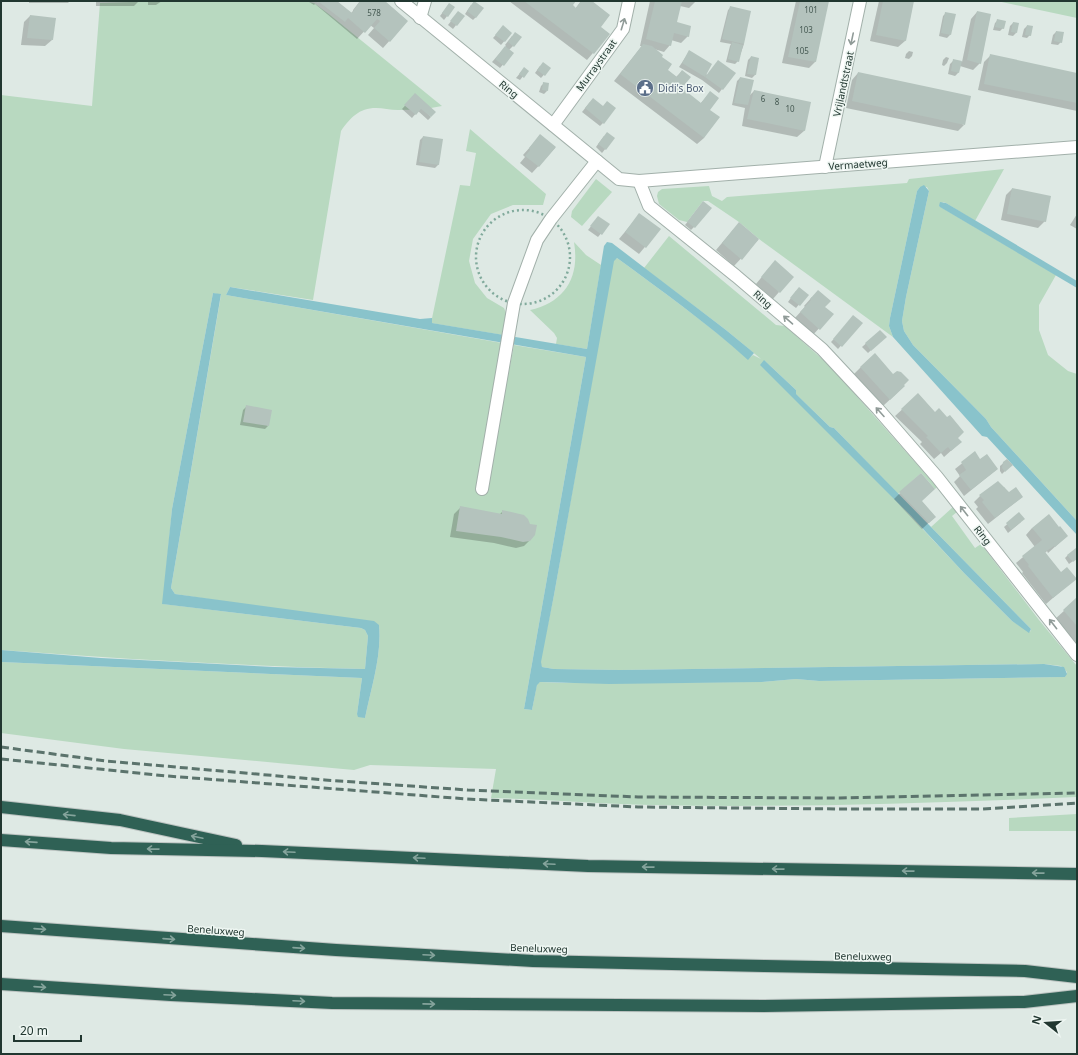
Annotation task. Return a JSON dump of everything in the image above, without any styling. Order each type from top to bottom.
[{"type":"highway","points":[[1,807],[120,820],[262,851]]},
{"type":"highway","points":[[1,840],[111,848],[262,851],[588,866],[1077,874]]},
{"type":"highway","name":"Beneluxweg","points":[[1,926],[329,950],[533,961],[1025,971],[1077,977]]},
{"type":"highway","points":[[1,984],[172,995],[325,1002],[465,1004],[780,1006],[1024,1002],[1077,996]]},
{"type":"street","name":"Ring","points":[[401,1],[619,180],[639,181],[648,206],[736,276],[822,349],[878,409],[937,477],[1077,655]]},
{"type":"street","points":[[420,18],[424,1]]},
{"type":"street","name":"Murraystraat","points":[[553,125],[623,29],[629,1]]},
{"type":"street","name":"Vrijlandtstraat","points":[[825,167],[860,1]]},
{"type":"street","name":"Vermaetweg","points":[[639,181],[1077,147]]},
{"type":"street","points":[[482,489],[514,303],[537,240],[551,219],[597,161]]},
{"type":"green space","points":[[160,1],[304,1],[314,3],[442,106],[409,110],[370,108],[360,112],[352,118],[341,131],[313,300],[230,287],[226,295],[502,343],[498,364],[510,366],[514,345],[586,357],[524,709],[532,710],[537,684],[540,682],[762,682],[796,679],[819,681],[1065,677],[1067,672],[1061,666],[1044,664],[620,670],[554,669],[542,667],[540,662],[554,595],[613,261],[617,258],[700,320],[748,359],[753,355],[761,359],[726,330],[644,268],[669,236],[776,325],[785,326],[830,366],[937,487],[935,489],[921,473],[898,494],[834,428],[830,427],[796,394],[796,390],[764,360],[964,573],[1012,621],[1030,632],[1031,629],[931,527],[953,507],[957,512],[952,516],[975,548],[981,544],[1039,620],[1077,666],[1077,797],[917,803],[758,806],[631,804],[491,798],[496,769],[370,765],[354,770],[124,749],[1,733],[1,662],[362,678],[357,714],[365,718],[373,684],[379,648],[379,625],[175,594],[171,588],[221,295],[213,293],[172,509],[163,604],[361,628],[365,630],[368,636],[365,669],[183,662],[1,650],[1,95],[92,106],[100,3]]},
{"type":"green space","points":[[997,1],[1077,1],[1077,18]]},
{"type":"green space","points":[[470,129],[546,194],[543,205],[513,205],[491,214],[473,239],[469,261],[475,283],[487,298],[504,308],[506,313],[503,335],[431,323],[460,185],[470,186],[476,153],[466,151]]},
{"type":"green space","points":[[1004,169],[975,221],[946,203],[943,202],[939,206],[1056,275],[1039,305],[1039,330],[1048,355],[1068,371],[1077,374],[1077,521],[991,427],[986,419],[913,345],[904,331],[902,321],[929,191],[927,187],[920,187],[917,191],[890,318],[889,326],[893,337],[759,239],[739,222],[708,201],[703,201],[687,222],[679,220],[659,204],[657,196],[658,192],[662,189],[709,186],[712,196],[722,201],[727,197],[907,183],[909,179]]},
{"type":"green space","points":[[596,179],[612,192],[582,226],[571,217],[572,211]]},
{"type":"green space","points":[[574,242],[586,255],[601,265],[587,349],[556,344],[557,338],[554,333],[530,310],[552,301],[561,294],[567,286],[572,277],[575,266]]},
{"type":"green space","points":[[1077,814],[1077,831],[1009,831],[1009,818]]},
{"type":"water","points":[[924,185],[929,191],[906,297],[902,321],[904,331],[913,345],[986,419],[991,427],[1077,521],[1077,535],[987,437],[982,436],[893,337],[889,326],[890,318],[917,191]]},
{"type":"water","points":[[940,202],[946,203],[1077,281],[1077,288],[940,207]]},
{"type":"water","points":[[607,242],[612,243],[754,353],[748,360],[700,320],[651,283],[617,258],[614,261],[541,662],[542,667],[554,669],[620,670],[1044,664],[1064,667],[1067,674],[1065,677],[819,681],[796,679],[762,682],[609,684],[540,682],[537,685],[532,710],[524,709],[586,357],[226,295],[230,287],[420,319],[432,318],[432,323],[587,349],[604,246]]},
{"type":"water","points":[[213,293],[221,294],[171,588],[175,594],[374,621],[379,625],[379,648],[365,718],[358,717],[357,714],[362,678],[1,662],[1,650],[101,658],[275,667],[365,669],[368,636],[365,630],[361,628],[162,604],[172,509]]},
{"type":"water","points":[[764,360],[796,390],[796,394],[830,427],[834,428],[1031,629],[1029,633],[1012,621],[964,573],[911,516],[760,365]]},
{"type":"building","points":[[315,1],[337,1],[352,13],[360,1],[385,1],[408,21],[390,42],[374,28],[380,21],[377,19],[365,33],[348,18],[345,22],[319,2],[318,3]]},
{"type":"building","points":[[474,1],[484,8],[476,18],[467,11]]},
{"type":"building","points":[[524,1],[576,1],[573,5],[576,8],[581,1],[592,1],[610,15],[601,27],[610,34],[594,54]]},
{"type":"building","points":[[655,1],[682,1],[677,22],[691,26],[689,37],[674,33],[671,46],[646,39]]},
{"type":"building","points":[[800,1],[829,1],[816,62],[788,57]]},
{"type":"building","points":[[883,1],[914,1],[906,41],[876,35]]},
{"type":"building","points":[[449,3],[455,7],[448,17],[442,13]]},
{"type":"building","points":[[730,6],[751,11],[744,44],[722,39]]},
{"type":"building","points":[[458,11],[465,16],[457,26],[450,21]]},
{"type":"building","points":[[977,11],[991,14],[981,64],[967,60]]},
{"type":"building","points":[[945,12],[956,14],[951,35],[941,33]]},
{"type":"building","points":[[30,15],[56,18],[53,40],[27,38]]},
{"type":"building","points":[[997,19],[1006,21],[1004,29],[995,27]]},
{"type":"building","points":[[1013,22],[1019,23],[1017,33],[1011,32]]},
{"type":"building","points":[[503,25],[512,33],[505,42],[495,35]]},
{"type":"building","points":[[1027,25],[1033,26],[1031,36],[1025,35]]},
{"type":"building","points":[[1056,31],[1064,32],[1062,43],[1054,41]]},
{"type":"building","points":[[515,32],[522,37],[514,47],[508,42]]},
{"type":"building","points":[[732,42],[743,45],[739,62],[728,59]]},
{"type":"building","points":[[643,44],[652,46],[663,55],[662,57],[672,64],[668,70],[677,77],[682,70],[691,77],[682,88],[701,103],[710,91],[719,98],[710,110],[720,117],[704,138],[620,74]]},
{"type":"building","points":[[505,46],[514,53],[504,66],[495,59]]},
{"type":"building","points":[[689,50],[712,64],[705,77],[682,63]]},
{"type":"building","points":[[990,54],[1077,73],[1077,103],[984,84]]},
{"type":"building","points":[[751,56],[759,58],[756,75],[747,74]]},
{"type":"building","points":[[953,59],[962,61],[959,73],[951,71]]},
{"type":"building","points":[[718,60],[736,73],[723,90],[705,77]]},
{"type":"building","points":[[543,62],[551,68],[545,76],[537,70]]},
{"type":"building","points":[[524,67],[529,71],[524,78],[519,74]]},
{"type":"building","points":[[858,72],[971,96],[965,125],[852,101]]},
{"type":"building","points":[[740,77],[754,80],[748,105],[734,103]]},
{"type":"building","points":[[543,82],[549,83],[548,91],[542,90]]},
{"type":"building","points":[[754,90],[811,102],[805,131],[747,119]]},
{"type":"building","points":[[415,93],[436,112],[431,117],[421,109],[416,115],[404,105]]},
{"type":"building","points":[[593,98],[603,106],[607,101],[616,108],[604,124],[585,108]]},
{"type":"building","points":[[607,132],[615,138],[606,150],[598,144]]},
{"type":"building","points":[[540,134],[556,147],[539,167],[525,156],[530,150],[529,148]]},
{"type":"building","points":[[423,136],[443,139],[439,165],[419,162]]},
{"type":"building","points":[[1012,188],[1051,196],[1046,222],[1007,214]]},
{"type":"building","points":[[703,201],[712,208],[695,228],[687,222]]},
{"type":"building","points":[[639,213],[661,229],[646,248],[625,232]]},
{"type":"building","points":[[598,216],[610,224],[602,235],[590,226]]},
{"type":"building","points":[[739,222],[759,239],[742,260],[722,243]]},
{"type":"building","points":[[775,260],[794,277],[780,293],[761,277]]},
{"type":"building","points":[[799,287],[809,295],[800,306],[790,298]]},
{"type":"building","points":[[818,290],[831,301],[825,307],[834,314],[820,330],[800,312]]},
{"type":"building","points":[[853,315],[863,323],[842,347],[833,339]]},
{"type":"building","points":[[880,330],[887,337],[871,351],[865,343]]},
{"type":"building","points":[[875,353],[893,374],[897,371],[901,372],[909,380],[904,385],[905,386],[890,400],[860,367]]},
{"type":"building","points":[[918,393],[935,412],[939,408],[947,417],[950,415],[964,432],[958,438],[962,442],[951,451],[948,447],[941,453],[926,437],[928,436],[901,409]]},
{"type":"building","points":[[246,405],[272,410],[269,426],[243,422]]},
{"type":"building","points":[[975,451],[980,459],[987,454],[998,469],[971,490],[959,475],[966,470],[961,462]]},
{"type":"building","points":[[1007,459],[1013,465],[1005,472],[1002,468],[1003,462]]},
{"type":"building","points":[[921,473],[935,489],[922,501],[936,517],[929,523],[899,492]]},
{"type":"building","points":[[998,481],[1009,492],[1016,487],[1023,497],[995,518],[982,502],[984,500],[979,495]]},
{"type":"building","points":[[460,506],[502,514],[502,510],[524,515],[530,524],[537,525],[535,535],[530,541],[523,542],[501,537],[456,531]]},
{"type":"building","points":[[1019,512],[1025,519],[1011,530],[1006,523]]},
{"type":"building","points":[[1049,514],[1068,536],[1055,547],[1054,546],[1045,552],[1061,572],[1067,567],[1077,579],[1053,598],[1022,556],[1042,540],[1032,528]]},
{"type":"building","points":[[1076,548],[1077,559],[1073,562],[1067,555]]},
{"type":"building","points":[[1077,597],[1077,626],[1063,610]]},
{"type":"railway","points":[[1,747],[106,761],[325,780],[468,790],[638,797],[840,798],[1077,793]]},
{"type":"railway","points":[[1,759],[167,776],[467,799],[638,807],[983,809],[1077,803]]},
{"type":"place","name":"Didi's Box","points":[[645,88]]}]
